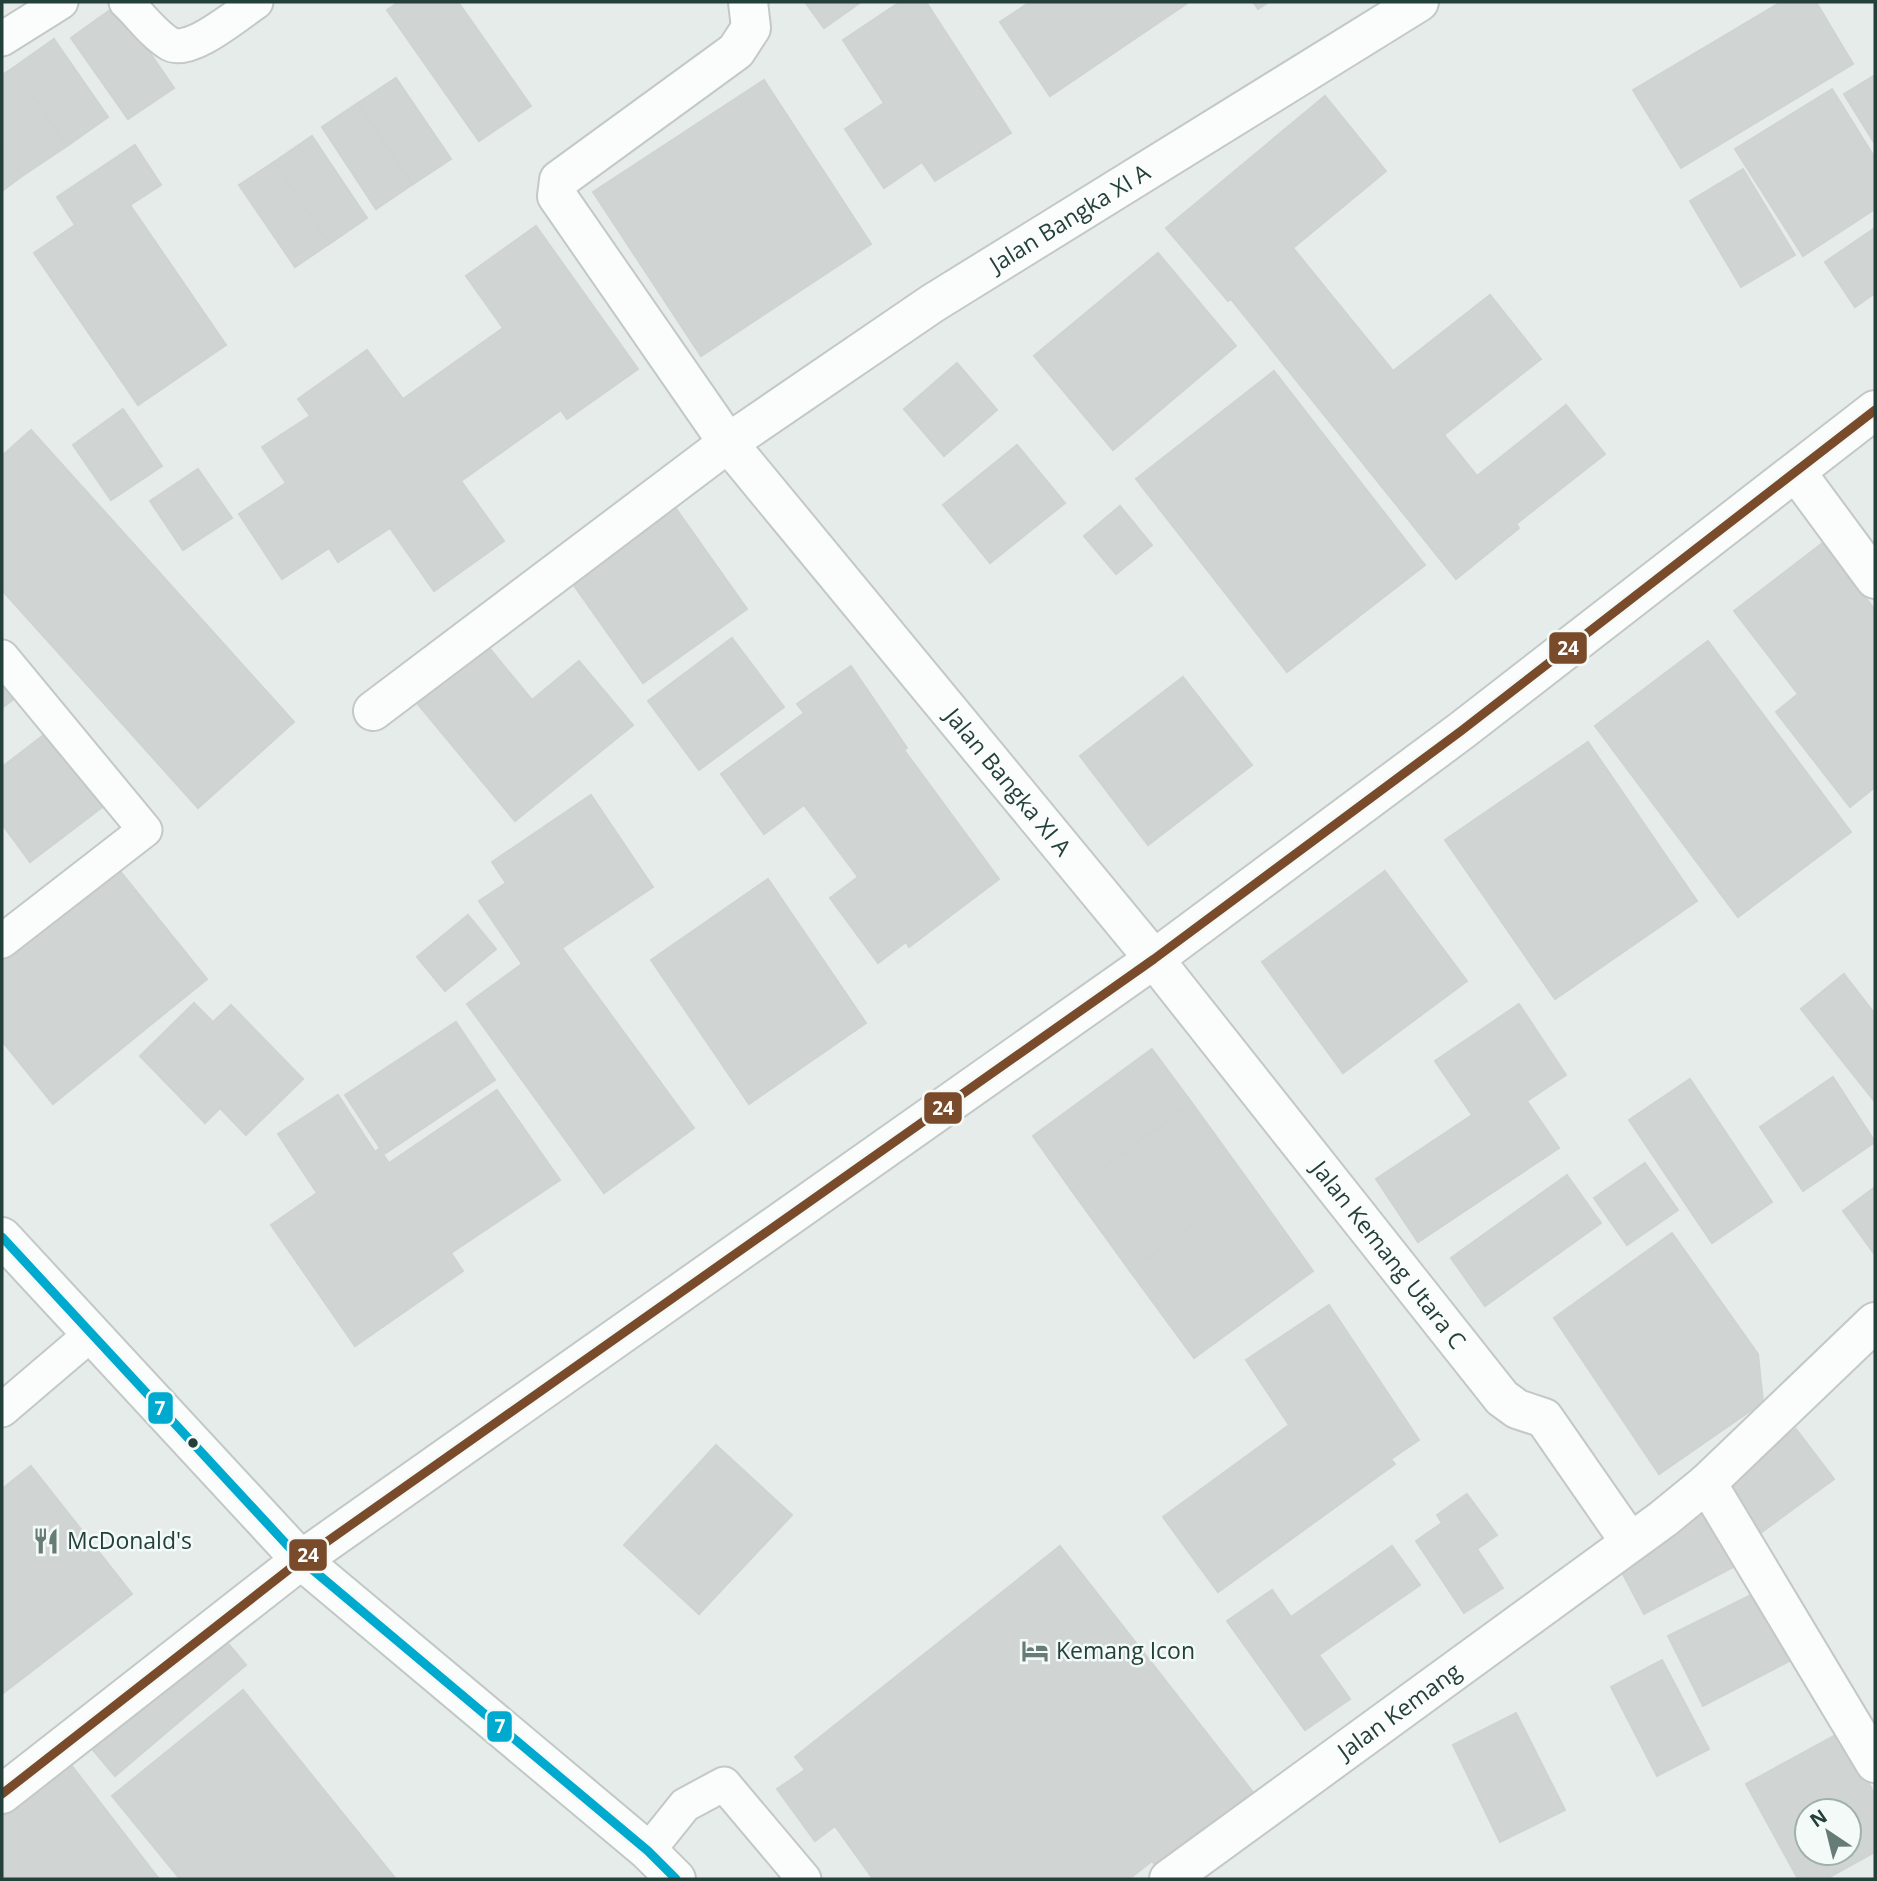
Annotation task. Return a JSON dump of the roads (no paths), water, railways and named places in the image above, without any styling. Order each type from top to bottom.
[{"type":"street","name":"Jalan Bangka XI A","points":[[748,2],[751,28],[736,51],[559,180],[557,196],[728,443],[1154,959]]},
{"type":"street","name":"Jalan Bangka XI A","points":[[728,443],[944,296],[1419,2]]},
{"type":"street","points":[[2,1794],[300,1560],[1154,959],[1471,723],[1875,410]]},
{"type":"street","points":[[373,711],[728,443]]},
{"type":"street","points":[[1796,472],[1875,579]]},
{"type":"street","name":"Jalan Kemang Utara C","points":[[1154,959],[1502,1398],[1517,1409],[1544,1418],[1630,1542]]},
{"type":"street","points":[[2,1237],[300,1560],[648,1851],[676,1879]]},
{"type":"street","name":"Jalan Kemang","points":[[1169,1879],[1707,1483],[1875,1322]]},
{"type":"street","points":[[1707,1483],[1875,1763]]},
{"type":"lane","points":[[2,39],[61,2]]},
{"type":"lane","points":[[126,2],[167,43],[177,47],[192,45],[256,2]]},
{"type":"lane","points":[[2,657],[145,830],[2,941]]},
{"type":"lane","points":[[2,1410],[90,1335]]},
{"type":"lane","points":[[648,1851],[685,1805],[724,1784],[804,1879]]},
{"type":"place","name":"McDonald's","points":[[46,1541]]},
{"type":"place","name":"Kemang Icon","points":[[1035,1651]]}]
